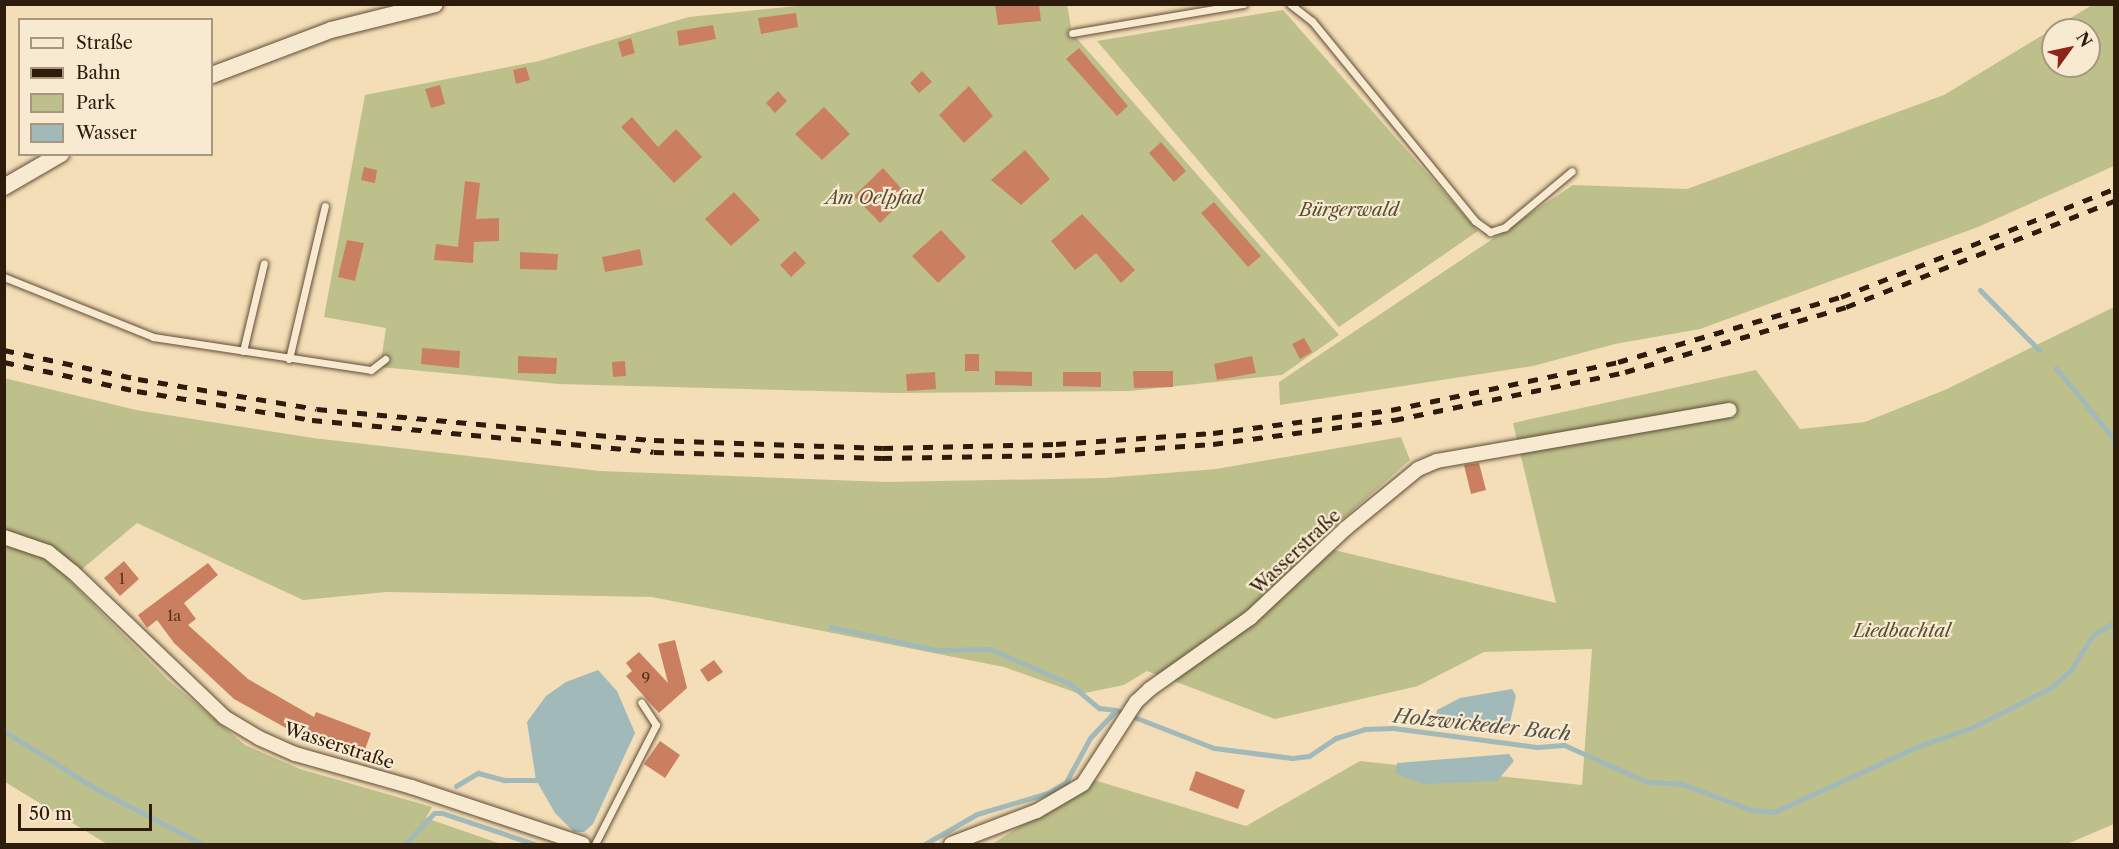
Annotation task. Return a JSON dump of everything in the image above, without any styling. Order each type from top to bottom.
[{"type":"street","points":[[213,75],[331,30],[398,8],[435,4]]},
{"type":"street","points":[[4,188],[59,156]]},
{"type":"street","name":"Wasserstraße","points":[[951,844],[1073,792],[1092,774],[1136,702],[1250,618],[1345,529],[1418,469],[1448,459],[1730,410]]},
{"type":"street","name":"Wasserstraße","points":[[4,537],[48,552],[73,572],[224,717],[259,738],[295,754],[412,787],[583,844]]},
{"type":"lane","points":[[1072,33],[1244,4]]},
{"type":"lane","points":[[1290,4],[1312,21],[1475,220],[1490,232],[1505,227],[1572,171]]},
{"type":"lane","points":[[289,359],[325,206]]},
{"type":"lane","points":[[243,351],[264,263]]},
{"type":"lane","points":[[4,277],[153,337],[371,370],[385,359]]},
{"type":"lane","points":[[595,844],[656,725],[641,702]]},
{"type":"green space","name":"Am Oelpfad","points":[[816,4],[1067,4],[1072,33],[1339,335],[1282,375],[1130,391],[895,393],[559,384],[380,367],[386,328],[324,317],[365,95],[539,61],[689,17]]},
{"type":"green space","points":[[2092,5],[2114,5],[2114,166],[1978,227],[1700,329],[1615,344],[1533,366],[1280,405],[1279,382],[1573,185],[1687,189],[1944,95],[2041,36],[2041,78],[2101,78],[2101,18],[2071,18]]},
{"type":"green space","name":"Bürgerwald","points":[[1283,10],[1478,231],[1339,327],[1097,41]]},
{"type":"green space","name":"Liedbachtal","points":[[2114,307],[2114,824],[2067,844],[992,844],[1094,780],[1246,826],[1360,761],[1582,785],[1592,649],[1484,652],[1418,686],[1275,719],[1147,671],[1124,685],[1080,694],[1004,667],[652,597],[387,592],[303,600],[137,523],[69,580],[168,680],[245,745],[300,769],[432,807],[426,818],[501,844],[107,844],[5,782],[4,378],[136,410],[313,438],[600,471],[886,482],[1105,478],[1216,469],[1401,437],[1410,460],[1313,545],[1556,603],[1513,423],[1756,370],[1800,429],[1865,422],[1947,389]]},
{"type":"water","points":[[598,670],[617,691],[635,733],[593,824],[584,832],[574,832],[555,813],[536,780],[527,722],[546,696],[566,682]]},
{"type":"water","points":[[1512,689],[1516,696],[1509,727],[1436,716],[1437,710],[1460,698]]},
{"type":"water","points":[[1509,754],[1514,761],[1497,781],[1423,784],[1396,774],[1397,763]]},
{"type":"building","points":[[995,4],[1039,4],[1041,21],[998,25]]},
{"type":"building","points":[[796,13],[798,27],[761,34],[758,18]]},
{"type":"building","points":[[713,25],[716,39],[679,46],[677,31]]},
{"type":"building","points":[[631,38],[635,53],[622,57],[618,42]]},
{"type":"building","points":[[1079,48],[1128,106],[1117,116],[1066,59]]},
{"type":"building","points":[[526,67],[530,80],[516,84],[513,70]]},
{"type":"building","points":[[922,71],[932,82],[919,93],[910,83]]},
{"type":"building","points":[[440,85],[445,104],[431,108],[425,89]]},
{"type":"building","points":[[969,86],[993,116],[964,143],[939,115]]},
{"type":"building","points":[[778,91],[787,101],[775,113],[766,103]]},
{"type":"building","points":[[824,107],[850,134],[822,160],[795,134]]},
{"type":"building","points":[[632,117],[658,147],[676,129],[702,157],[674,183],[621,127]]},
{"type":"building","points":[[1161,142],[1186,171],[1174,182],[1149,153]]},
{"type":"building","points":[[1025,150],[1050,179],[1021,205],[991,180]]},
{"type":"building","points":[[364,167],[377,170],[375,183],[361,180]]},
{"type":"building","points":[[883,168],[908,196],[880,223],[854,196]]},
{"type":"building","points":[[465,181],[480,183],[476,219],[499,218],[499,241],[474,242],[473,263],[434,260],[436,244],[458,247]]},
{"type":"building","points":[[734,192],[760,220],[731,246],[705,219]]},
{"type":"building","points":[[1214,202],[1261,256],[1248,267],[1201,213]]},
{"type":"building","points":[[1082,214],[1135,270],[1121,283],[1096,253],[1075,270],[1051,241]]},
{"type":"building","points":[[941,230],[966,257],[938,283],[912,256]]},
{"type":"building","points":[[347,240],[364,243],[355,281],[338,277]]},
{"type":"building","points":[[640,249],[643,265],[605,272],[602,257]]},
{"type":"building","points":[[795,251],[806,263],[791,277],[780,265]]},
{"type":"building","points":[[520,252],[558,254],[557,270],[520,269]]},
{"type":"building","points":[[1304,338],[1312,352],[1300,359],[1292,344]]},
{"type":"building","points":[[422,348],[460,351],[459,368],[421,364]]},
{"type":"building","points":[[965,354],[979,354],[979,371],[965,371]]},
{"type":"building","points":[[518,356],[557,358],[556,374],[518,373]]},
{"type":"building","points":[[1252,356],[1256,373],[1217,380],[1214,364]]},
{"type":"building","points":[[625,361],[626,376],[613,377],[612,362]]},
{"type":"building","points":[[995,371],[1032,372],[1032,386],[995,385]]},
{"type":"building","points":[[1133,371],[1173,371],[1173,387],[1134,388]]},
{"type":"building","points":[[935,372],[936,389],[907,391],[906,374]]},
{"type":"building","points":[[1063,372],[1101,372],[1101,387],[1063,386]]},
{"type":"building","points":[[1479,463],[1486,490],[1471,494],[1464,465]]},
{"type":"building","points":[[124,561],[139,579],[120,596],[104,578]]},
{"type":"building","points":[[208,563],[218,575],[184,603],[196,619],[188,625],[248,679],[314,717],[316,712],[371,733],[363,755],[297,730],[295,733],[234,699],[174,643],[157,620],[147,628],[138,615]]},
{"type":"building","points":[[675,640],[687,688],[659,713],[626,676],[632,671],[626,663],[639,652],[668,683],[658,644]]},
{"type":"building","points":[[714,660],[723,672],[708,682],[700,670]]},
{"type":"building","points":[[660,741],[680,755],[665,778],[644,764]]},
{"type":"building","points":[[1196,771],[1245,790],[1238,809],[1189,790]]},
{"type":"waterway","points":[[1980,290],[2039,350]]},
{"type":"waterway","points":[[2056,368],[2114,439]]},
{"type":"waterway","name":"Holzwickeder Bach","points":[[830,627],[936,650],[990,649],[1070,684],[1099,708],[1116,710],[1214,748],[1292,758],[1309,756],[1336,738],[1365,729],[1393,728],[1537,747],[1564,745],[1647,782],[1682,784],[1752,810],[1774,812],[1921,745],[1971,728],[2052,687],[2070,671],[2093,635],[2114,623]]},
{"type":"waterway","name":"Holzwickeder Bach","points":[[925,844],[977,814],[1048,793],[1066,782],[1090,738],[1116,710]]},
{"type":"waterway","points":[[4,731],[98,790],[202,844]]},
{"type":"waterway","points":[[456,786],[478,773],[505,780],[536,780]]},
{"type":"waterway","name":"Holzwickeder Bach","points":[[405,844],[434,813],[442,813],[534,844]]},
{"type":"railway","points":[[4,350],[138,379],[317,409],[654,440],[883,448],[1056,444],[1213,433],[1391,410],[1618,362],[1841,297],[2114,189]]},
{"type":"railway","points":[[4,362],[137,391],[312,420],[654,452],[882,458],[1055,455],[1213,444],[1394,420],[1625,372],[1846,307],[2114,201]]}]
